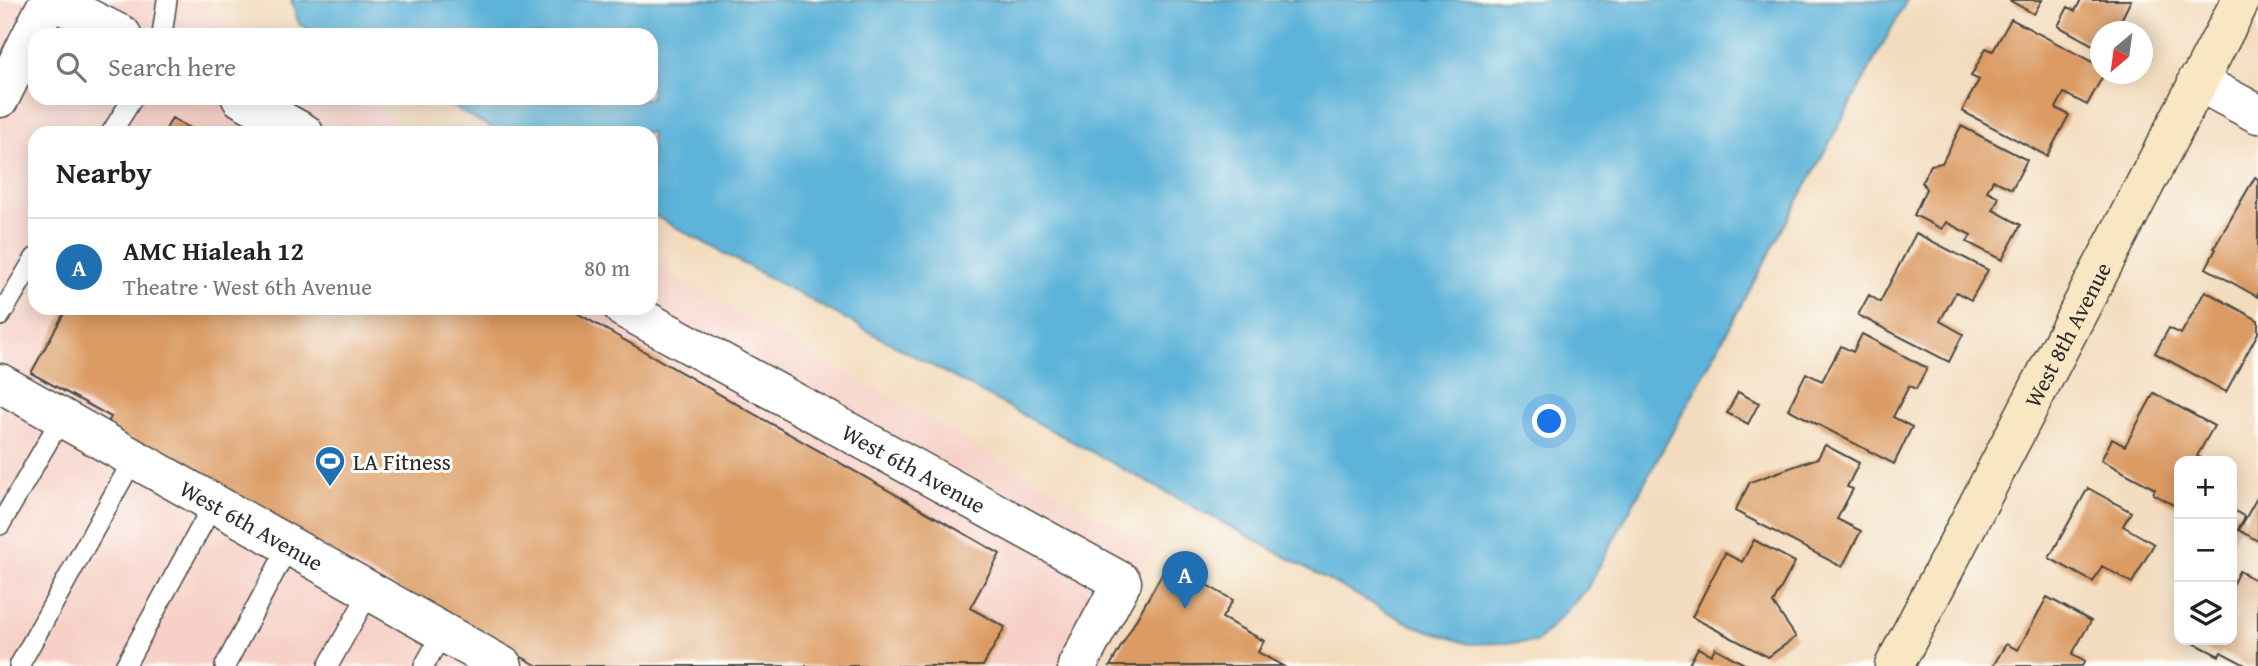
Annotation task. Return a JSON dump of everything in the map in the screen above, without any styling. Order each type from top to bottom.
[{"type":"street","points":[[36,28],[50,0],[108,28]]},
{"type":"street","name":"West 8th Avenue","points":[[1894,666],[2241,0]]},
{"type":"street","points":[[0,98],[28,43]]},
{"type":"street","points":[[2197,81],[2258,114]]},
{"type":"street","points":[[254,105],[291,126]]},
{"type":"street","name":"West 6th Avenue","points":[[636,315],[1122,582],[1077,666]]},
{"type":"street","name":"West 6th Avenue","points":[[0,383],[503,666]]},
{"type":"lane","points":[[163,28],[167,0]]},
{"type":"lane","points":[[115,126],[129,105]]},
{"type":"lane","points":[[0,316],[28,270]]},
{"type":"lane","points":[[0,525],[62,417]]},
{"type":"lane","points":[[19,666],[134,458]]},
{"type":"lane","points":[[125,666],[214,503]]},
{"type":"lane","points":[[225,666],[289,545]]},
{"type":"lane","points":[[328,666],[370,591]]},
{"type":"lane","points":[[424,666],[443,632]]},
{"type":"shaded area","points":[[0,0],[212,0],[207,14],[232,28],[28,28],[28,105],[369,105],[407,126],[28,126],[28,315],[658,315],[658,267],[1153,546],[1100,666],[0,666]]},
{"type":"water","points":[[291,0],[1907,0],[1587,589],[1537,642],[1469,644],[1412,625],[658,218],[658,126],[488,126],[449,105],[658,105],[658,28],[306,28],[299,24]]},
{"type":"building","points":[[2009,0],[2042,0],[2034,14]]},
{"type":"building","points":[[2081,0],[2131,0],[2120,21],[2090,21],[2090,44],[2058,26],[2068,7],[2075,11]]},
{"type":"building","points":[[2011,19],[2090,61],[2090,84],[2099,84],[2087,105],[2064,93],[2056,108],[2069,115],[2047,156],[1962,111],[1979,80],[1971,76],[1986,48],[1993,51]]},
{"type":"building","points":[[172,118],[186,126],[168,126]]},
{"type":"building","points":[[1961,126],[2027,160],[2012,189],[1993,180],[1987,191],[1999,197],[1993,210],[2021,225],[2002,260],[1967,242],[1971,235],[1946,222],[1942,229],[1914,215],[1926,189],[1922,182],[1931,165],[1942,163]]},
{"type":"building","points":[[2255,177],[2258,179],[2258,297],[2206,268],[2216,249],[2214,248]]},
{"type":"building","points":[[1916,233],[1988,270],[1971,300],[1956,292],[1940,321],[1963,334],[1949,362],[1858,315],[1869,295],[1880,302]]},
{"type":"building","points":[[2205,291],[2258,320],[2258,333],[2226,392],[2155,353],[2169,328],[2181,334]]},
{"type":"building","points":[[63,315],[580,315],[1000,554],[970,608],[1005,627],[983,666],[538,666],[106,426],[111,417],[31,373]]},
{"type":"building","points":[[1862,334],[1927,368],[1916,389],[1909,386],[1893,417],[1912,427],[1894,464],[1788,409],[1806,373],[1822,381],[1841,346],[1853,352]]},
{"type":"building","points":[[1738,392],[1759,403],[1748,424],[1727,413]]},
{"type":"building","points":[[2154,393],[2214,426],[2197,456],[2174,456],[2174,505],[2153,494],[2155,489],[2101,460],[2112,439],[2125,446]]},
{"type":"building","points":[[1825,445],[1859,463],[1847,487],[1853,489],[1837,519],[1861,531],[1842,567],[1735,511],[1750,482],[1818,458]]},
{"type":"building","points":[[2088,488],[2131,512],[2123,526],[2154,544],[2132,583],[2102,566],[2093,582],[2049,558]]},
{"type":"building","points":[[2258,496],[2258,541],[2239,530]]},
{"type":"building","points":[[2237,512],[2245,517],[2237,531]]},
{"type":"building","points":[[1754,540],[1795,562],[1773,603],[1796,637],[1768,657],[1692,617],[1725,553],[1742,562]]},
{"type":"building","points":[[1168,563],[1233,600],[1222,618],[1264,641],[1258,652],[1283,666],[1110,666]]},
{"type":"building","points":[[2239,571],[2258,581],[2258,666],[2247,666],[2221,652],[2219,656],[2198,645],[2237,645]]},
{"type":"building","points":[[2047,597],[2091,621],[2072,654],[2085,661],[2082,666],[1993,666],[2006,644],[2018,650]]},
{"type":"building","points":[[1698,648],[1711,655],[1715,648],[1748,666],[1688,666]]},
{"type":"place","name":"LA Fitness","points":[[330,488]]},
{"type":"place","name":"AMC Hialeah 12","points":[[1185,609]]}]
